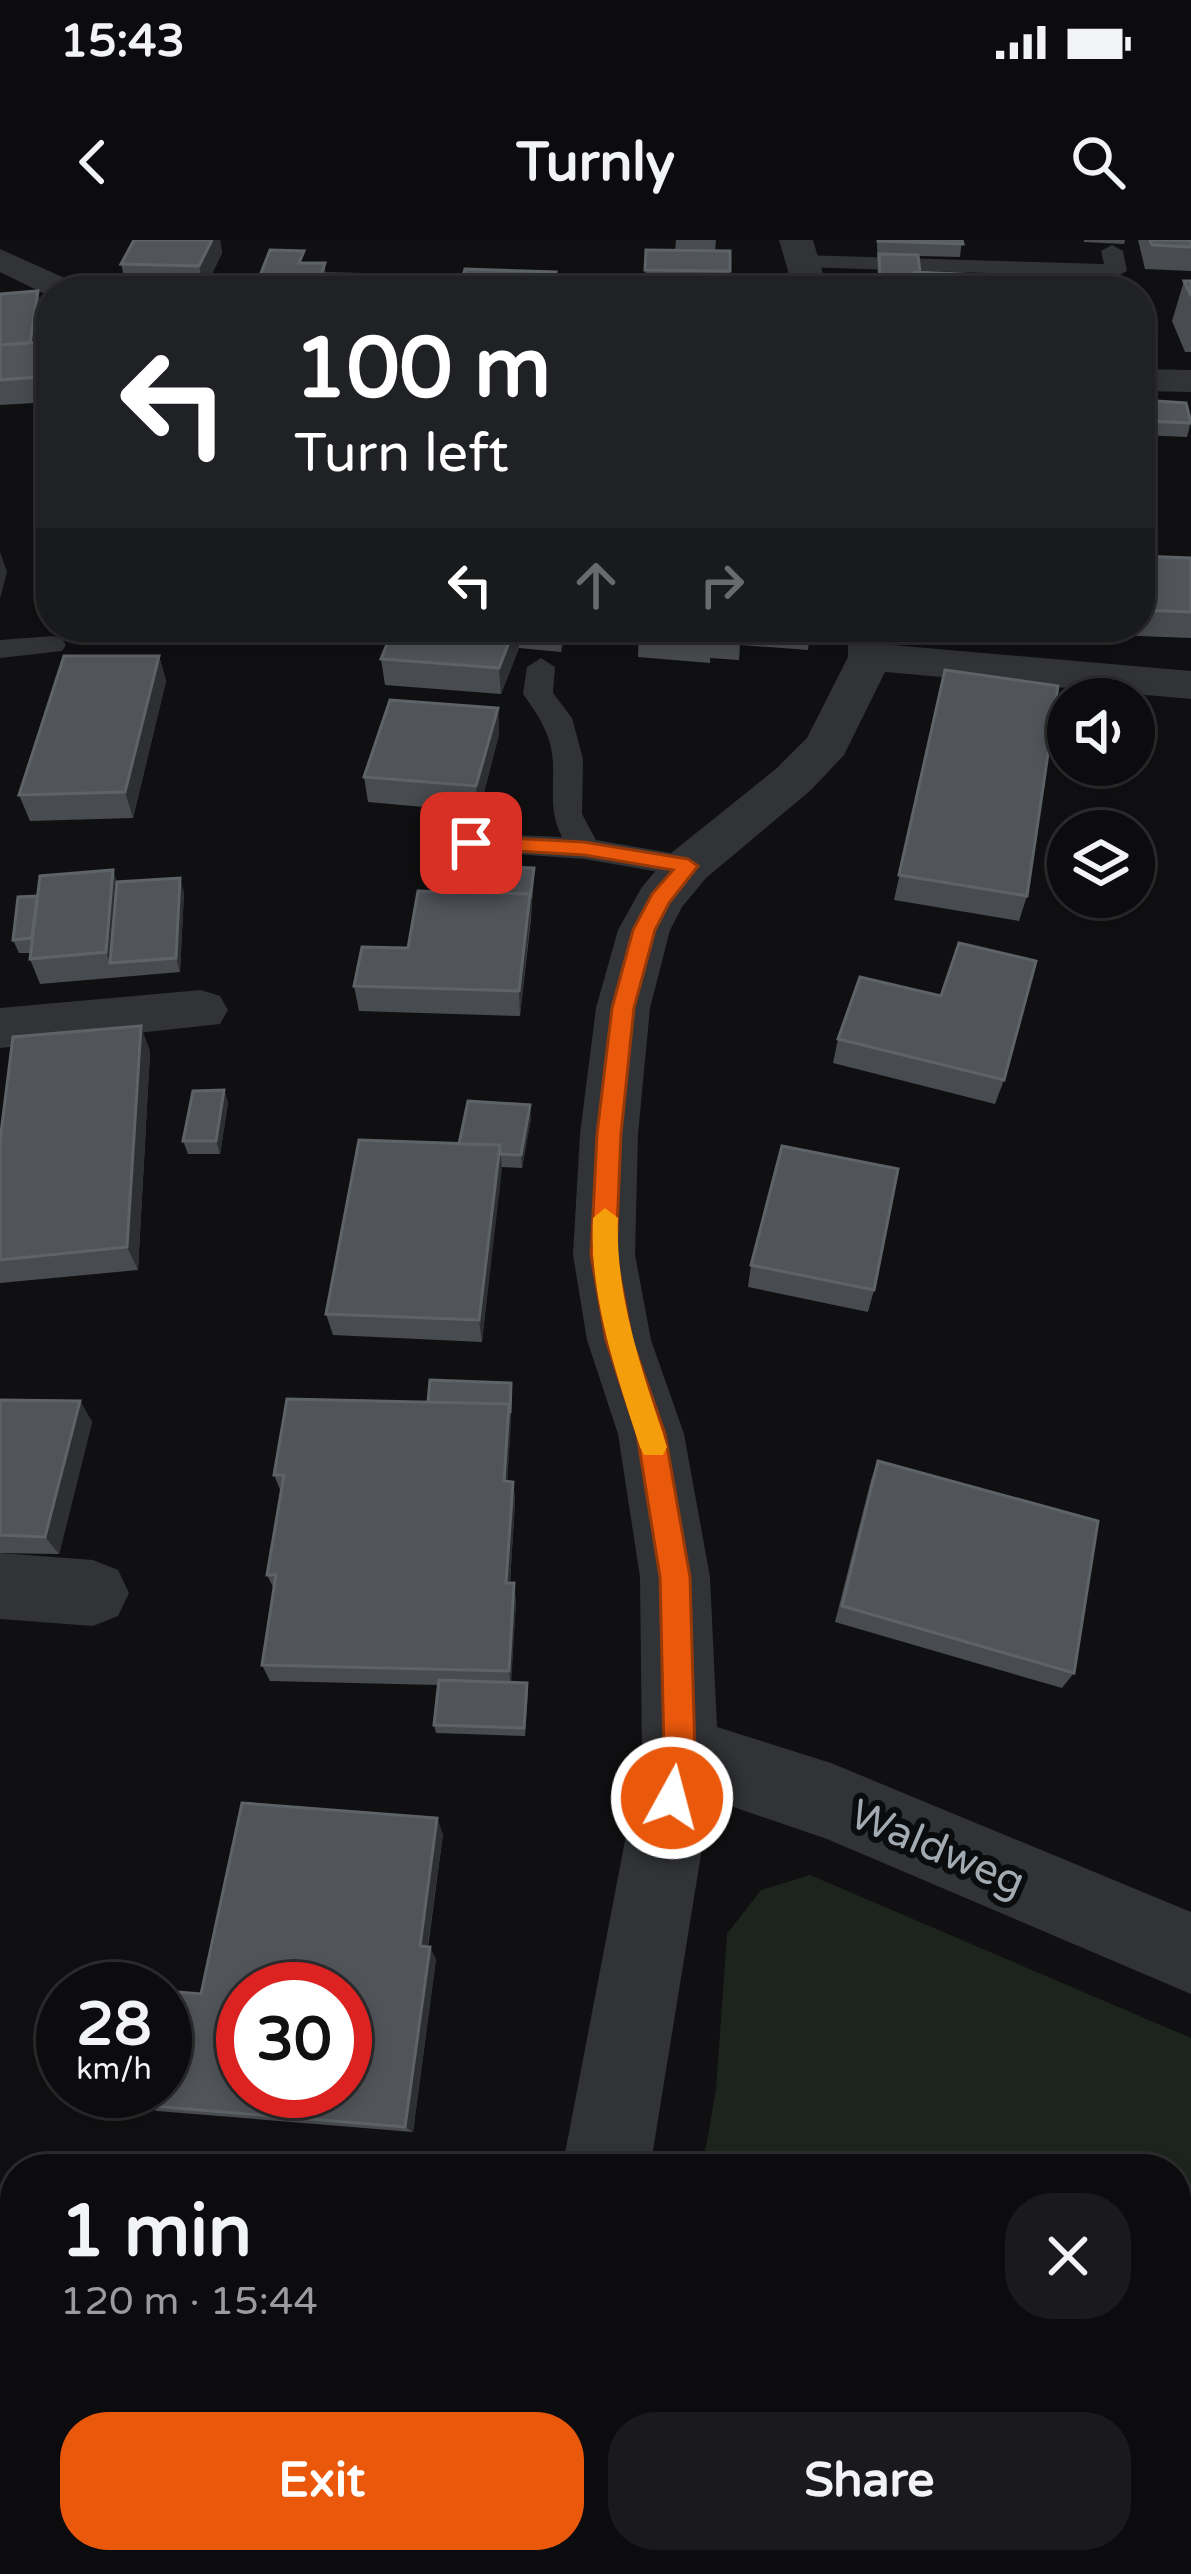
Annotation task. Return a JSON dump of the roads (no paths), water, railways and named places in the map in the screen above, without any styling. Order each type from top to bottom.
[{"type":"street","points":[[0,259],[36,277]]},
{"type":"street","points":[[1155,380],[1191,381]]},
{"type":"street","points":[[609,2154],[680,1752],[675,1577],[651,1434],[619,1340],[604,1255],[609,1134],[623,1008],[644,930],[660,899],[688,866],[794,779],[827,745],[870,642],[1191,685]]},
{"type":"street","points":[[0,1028],[200,1010]]},
{"type":"street","points":[[0,1586],[93,1593]]},
{"type":"street","name":"Waldweg","points":[[680,1752],[831,1802],[1191,1953]]},
{"type":"lane","points":[[803,264],[1117,271],[1112,251]]},
{"type":"lane","points":[[0,649],[52,645]]},
{"type":"lane","points":[[541,667],[538,694],[557,718],[568,759],[566,814],[584,849]]},
{"type":"lane","points":[[471,843],[584,849],[688,866]]}]
